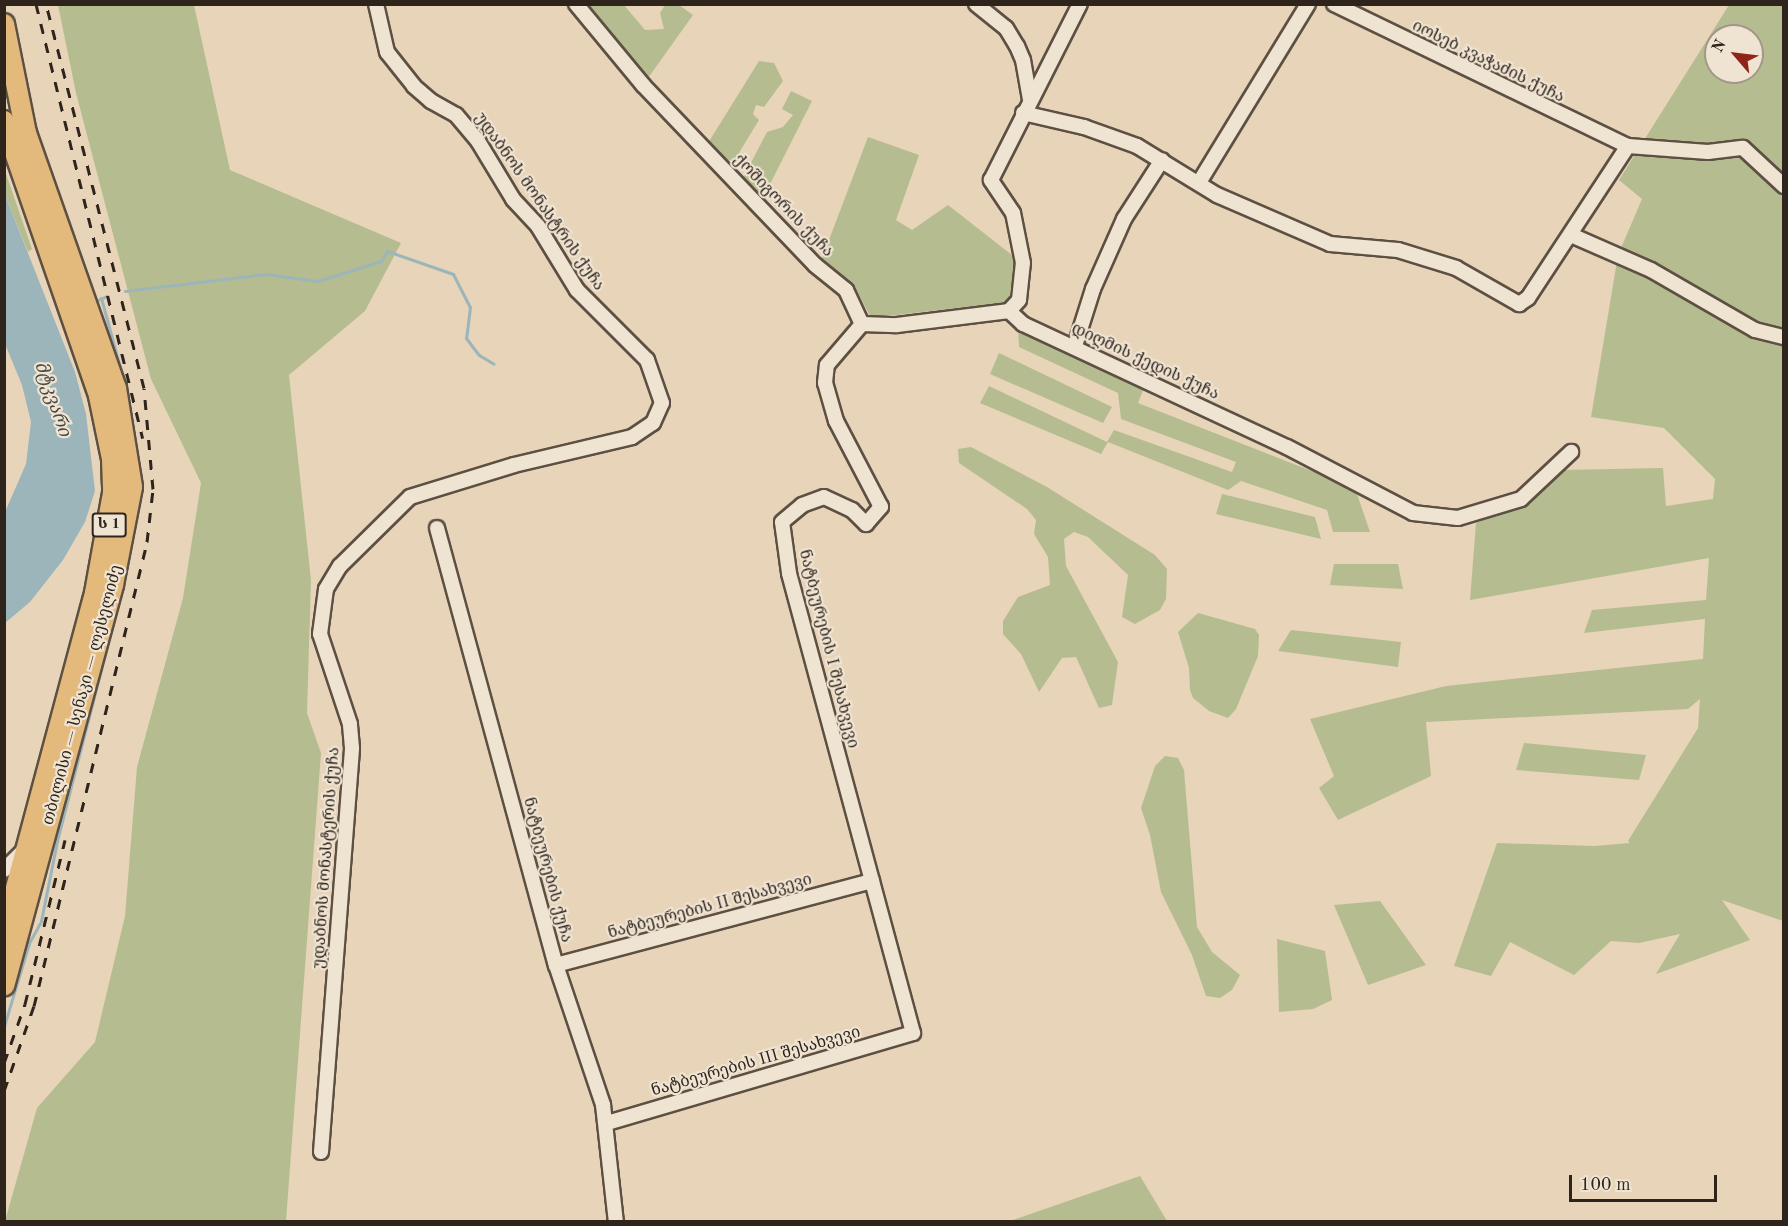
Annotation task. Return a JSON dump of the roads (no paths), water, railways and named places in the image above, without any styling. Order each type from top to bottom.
[{"type":"highway","name":"თბილისი — სენაკი — ლესელიძე","points":[[4,24],[26,133],[116,387],[132,487],[113,585],[4,985]]},
{"type":"highway","name":"თბილისი — სენაკი — ლესელიძე","points":[[4,121],[99,396],[113,475],[111,515],[95,593],[4,933]]},
{"type":"street","name":"უდაბნოს მონასტრის ქუჩა","points":[[376,4],[387,52],[414,86],[431,101],[456,114],[478,141],[513,199],[538,226],[577,290],[647,360],[655,377],[662,404],[653,423],[632,437],[514,465]]},
{"type":"street","name":"ქოშიგორის ქუჩა","points":[[576,4],[643,85],[815,265],[846,290],[862,324]]},
{"type":"street","points":[[976,4],[1006,28],[1017,46],[1023,60],[1030,98]]},
{"type":"street","points":[[862,324],[897,325],[1008,312],[1018,300],[1023,263],[1013,213],[991,180],[1030,98],[1080,4]]},
{"type":"street","points":[[1200,181],[1308,4]]},
{"type":"street","name":"იოსებ კვაჭაძის ქუჩა","points":[[1334,4],[1628,147]]},
{"type":"street","points":[[1023,113],[1084,127],[1137,146],[1200,181],[1217,195],[1330,244],[1398,250],[1456,268],[1519,304],[1528,298],[1628,147],[1708,152],[1743,148],[1784,186]]},
{"type":"street","points":[[1075,346],[1093,289],[1124,219],[1162,160]]},
{"type":"street","points":[[1571,235],[1651,270],[1755,330],[1784,337]]},
{"type":"street","name":"დიღმის ქედის ქუჩა","points":[[1008,312],[1023,324],[1075,346],[1287,447],[1408,512],[1434,518],[1458,518],[1521,499],[1571,452]]},
{"type":"street","name":"ნატბეურების I შესახვევი","points":[[862,324],[827,365],[825,382],[836,421],[881,507],[866,524],[852,510],[824,497],[802,505],[782,522],[789,573],[913,1034]]},
{"type":"street","name":"უდაბნოს მონასტერის ქუჩა","points":[[321,1152],[352,748],[347,714],[320,634],[326,589],[340,566],[410,497],[514,465]]},
{"type":"street","name":"ნატბეურების ქუჩა","points":[[437,528],[556,965],[607,1122],[616,1221]]},
{"type":"street","points":[[4,870],[16,863],[28,843]]},
{"type":"street","name":"ნატბეურების II შესახვევი","points":[[556,965],[872,881]]},
{"type":"street","name":"ნატბეურების III შესახვევი","points":[[607,1122],[913,1034]]},
{"type":"water","name":"მტკვარი","points":[[5,195],[75,372],[86,414],[95,491],[85,522],[63,560],[30,602],[5,623],[5,512],[26,464],[31,422],[22,385],[5,344]]},
{"type":"waterway","points":[[125,291],[266,274],[318,281],[381,261],[387,251],[453,274],[470,307],[466,338],[479,355],[494,364]]},
{"type":"waterway","points":[[98,300],[107,296]]},
{"type":"waterway","points":[[101,298],[124,382]]},
{"type":"waterway","points":[[126,391],[141,485]]},
{"type":"waterway","points":[[123,582],[139,501]]},
{"type":"waterway","points":[[4,1026],[29,943],[41,921],[57,841],[116,612]]},
{"type":"railway","points":[[36,4],[143,438]]},
{"type":"railway","points":[[4,1091],[34,1006],[147,542],[153,489],[144,388],[46,4]]},
{"type":"railway","points":[[4,1063],[25,1004],[65,840]]}]
